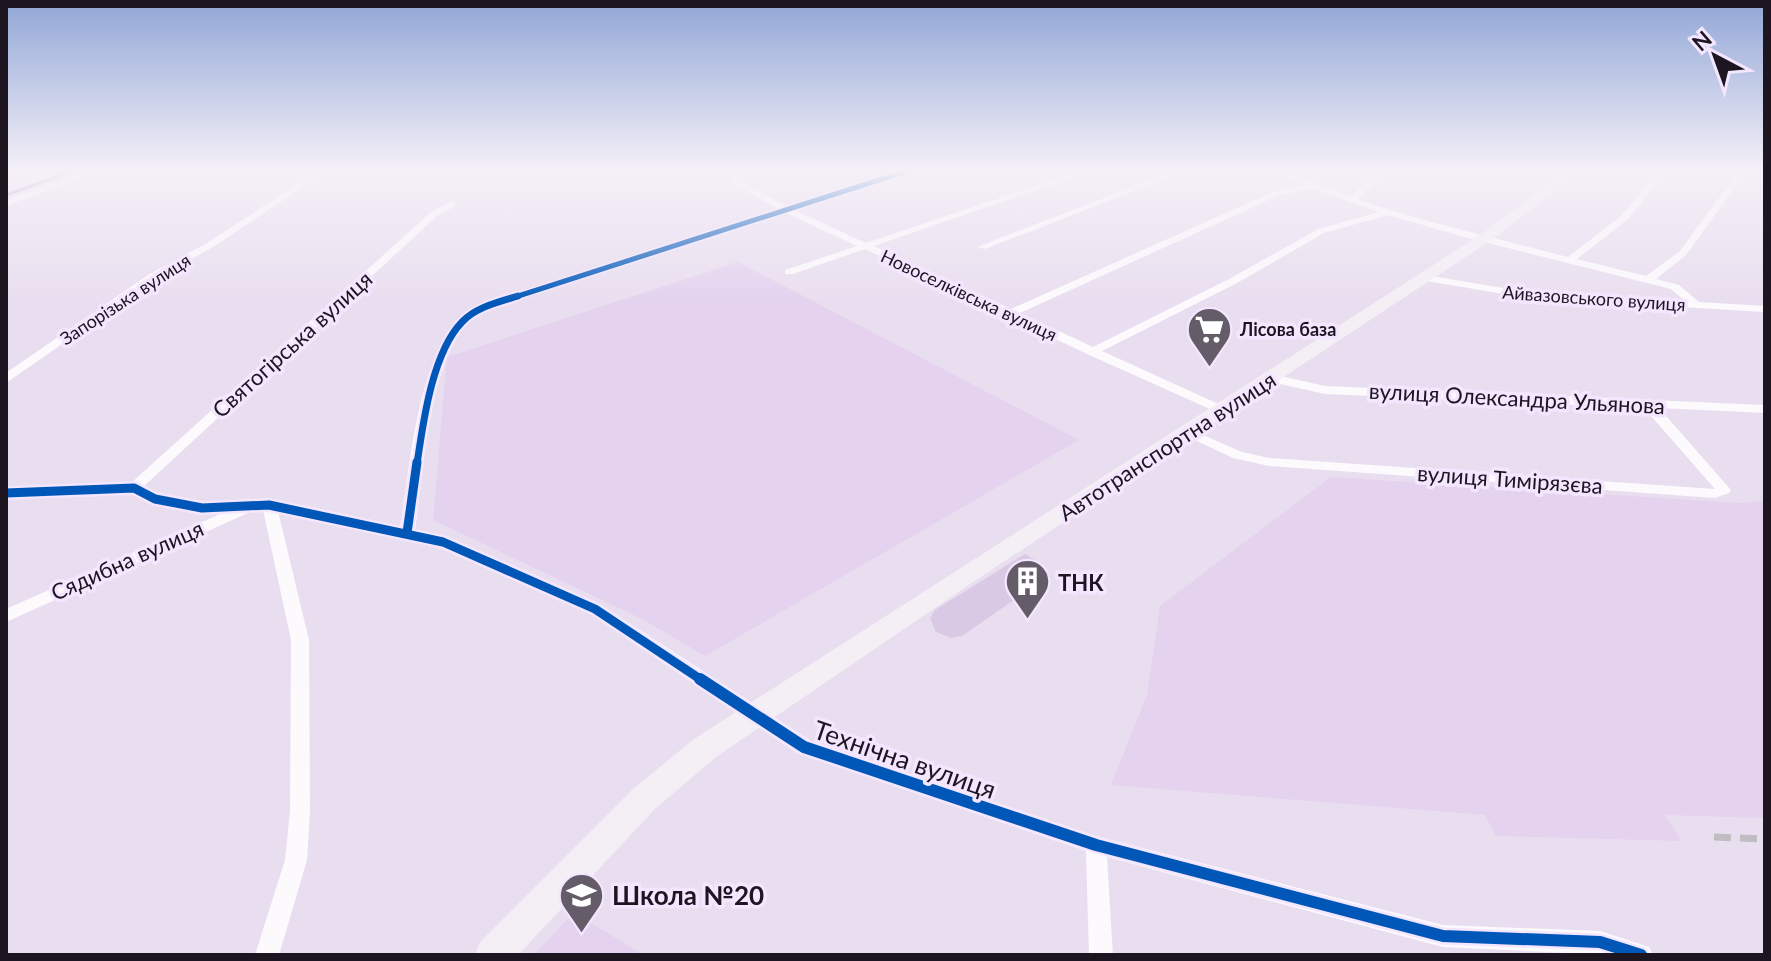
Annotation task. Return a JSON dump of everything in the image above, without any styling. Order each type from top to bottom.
[{"type":"main road","name":"Автотранспортна вулиця","points":[[493,955],[644,799],[705,748],[1425,278],[1517,214]]},
{"type":"street","name":"Запорізька вулиця","points":[[6,379],[152,277],[258,214]]},
{"type":"street","name":"Святогірська вулиця","points":[[134,488],[434,214]]},
{"type":"street","points":[[407,533],[428,412],[442,357],[459,325],[484,307],[770,214]]},
{"type":"street","name":"Новоселківська вулиця","points":[[795,214],[1221,410]]},
{"type":"street","points":[[789,272],[960,214]]},
{"type":"street","points":[[982,247],[1069,214]]},
{"type":"street","points":[[1009,314],[1231,214]]},
{"type":"street","points":[[1091,352],[1233,281],[1321,231],[1382,214]]},
{"type":"street","points":[[1396,214],[1675,287],[1695,304]]},
{"type":"street","points":[[1570,260],[1627,214]]},
{"type":"street","points":[[1648,280],[1683,253],[1711,214]]},
{"type":"street","name":"Айвазовського вулиця","points":[[1425,278],[1528,295],[1765,309]]},
{"type":"street","name":"вулиця Олександра Ульянова","points":[[1271,378],[1325,390],[1765,409]]},
{"type":"street","name":"вулиця Тимірязєва","points":[[1187,433],[1238,455],[1269,462],[1715,494],[1724,490],[1648,404]]},
{"type":"street","name":"Технічна вулиця","points":[[6,493],[134,488],[155,499],[202,508],[260,506],[443,542],[595,609],[804,747],[1096,845],[1443,936],[1600,942],[1641,955]]},
{"type":"street","points":[[260,506],[300,640],[300,811],[296,860],[267,955]]},
{"type":"street","name":"Сядибна вулиця","points":[[6,616],[260,506]]},
{"type":"street","points":[[1096,845],[1101,955]]},
{"type":"shaded area","points":[[738,262],[1079,440],[705,656],[642,619],[433,520],[447,357]]},
{"type":"shaded area","points":[[1331,477],[1738,503],[1765,501],[1765,818],[1665,815],[1682,841],[1496,836],[1485,815],[1111,785],[1147,695],[1160,606]]},
{"type":"shaded area","points":[[1025,554],[1037,561],[1030,589],[962,636],[951,638],[936,632],[930,618],[935,610]]},
{"type":"shaded area","name":"Школа №20","points":[[574,912],[643,955],[534,955]]},
{"type":"railway","points":[[1714,837],[1765,839]]},
{"type":"cycle path","points":[[407,533],[430,395],[447,344],[467,317],[484,307],[774,214]]},
{"type":"cycle path","points":[[6,493],[134,488],[155,499],[202,508],[269,505],[443,542],[595,609],[804,747],[1096,845],[1443,936],[1600,942],[1641,955]]},
{"type":"place","name":"Лісова база","points":[[1209,368]]},
{"type":"place","name":"ТНК","points":[[1027,621]]},
{"type":"place","name":"Школа №20","points":[[581,934]]}]
